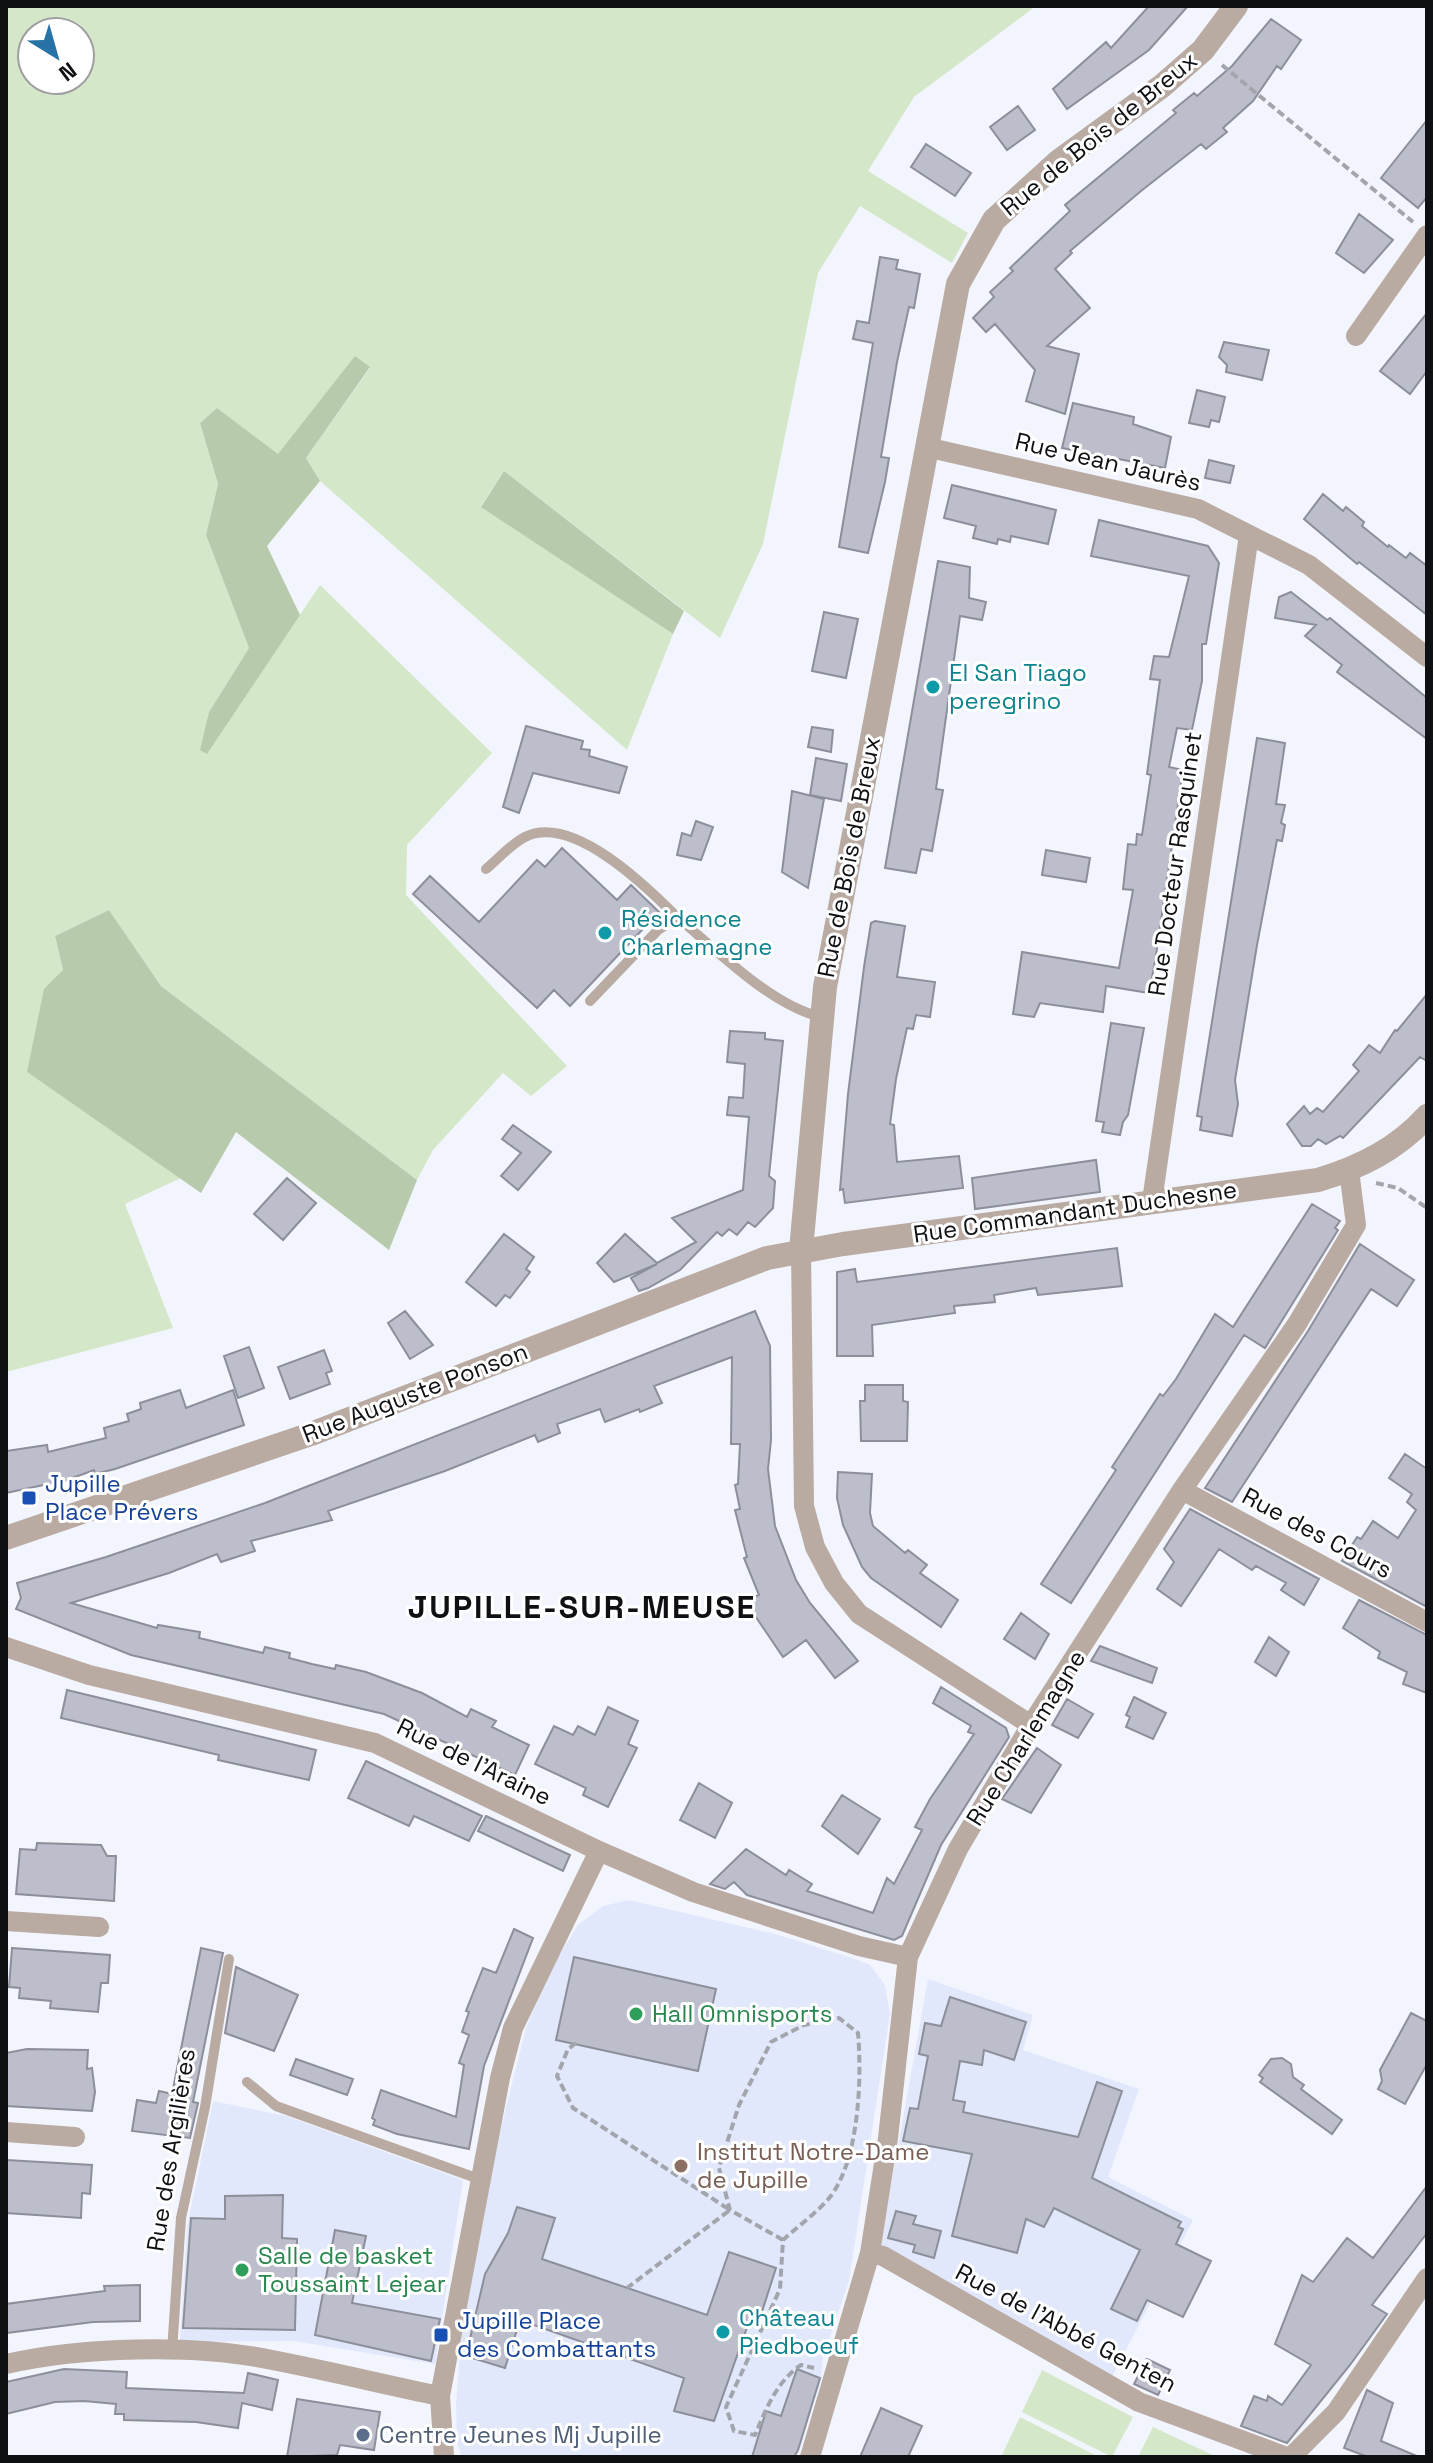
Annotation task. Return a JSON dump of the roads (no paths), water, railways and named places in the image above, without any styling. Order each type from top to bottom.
[{"type":"street","name":"Rue de Bois de Breux","points":[[1031,1725],[859,1614],[834,1583],[815,1547],[804,1506],[801,1250],[821,1017],[958,284],[994,220],[1059,161],[1162,86],[1203,50],[1236,6]]},
{"type":"street","points":[[1356,336],[1421,230]]},
{"type":"street","name":"Rue Jean Jaurès","points":[[926,447],[1198,509],[1309,565],[1427,657]]},
{"type":"street","name":"Rue Docteur Rasquinet","points":[[1152,1201],[1249,535]]},
{"type":"street","points":[[1351,1174],[1404,1141],[1427,1116]]},
{"type":"street","name":"Rue Commandant Duchesne","points":[[801,1250],[1351,1174]]},
{"type":"street","name":"Rue Charlemagne","points":[[810,2457],[870,2253],[888,2138],[908,1957],[958,1849],[1031,1725],[1182,1490],[1297,1324],[1356,1225],[1351,1174]]},
{"type":"street","name":"Rue Auguste Ponson","points":[[13,1532],[311,1434],[767,1258],[801,1250]]},
{"type":"street","name":"Rue des Cours","points":[[1182,1490],[1427,1622]]},
{"type":"street","name":"Rue de l'Araine","points":[[6,1647],[89,1675],[375,1743],[599,1851],[693,1892],[859,1946],[908,1957]]},
{"type":"street","points":[[444,2457],[440,2396],[479,2179],[513,2028],[599,1851]]},
{"type":"street","points":[[6,1921],[99,1927]]},
{"type":"street","points":[[6,2132],[75,2137]]},
{"type":"street","name":"Rue de l'Abbé Genten","points":[[870,2253],[883,2256],[1139,2402],[1289,2457]]},
{"type":"street","points":[[1289,2457],[1336,2412],[1427,2278]]},
{"type":"street","points":[[6,2364],[51,2354],[172,2351],[265,2358],[440,2396]]},
{"type":"lane","points":[[486,869],[525,836],[551,832],[595,850],[637,877],[677,917],[778,998],[804,1013],[821,1017]]},
{"type":"lane","points":[[590,1001],[658,930],[677,917]]},
{"type":"lane","name":"Rue des Argilières","points":[[172,2351],[181,2218],[205,2107],[229,1959]]},
{"type":"lane","points":[[247,2082],[276,2106],[479,2179]]},
{"type":"place","name":"El San Tiago peregrino","points":[[933,687]]},
{"type":"place","name":"Résidence Charlemagne","points":[[605,933]]},
{"type":"place","name":"Jupille Place Prévers","points":[[29,1498]]},
{"type":"place","name":"Hall Omnisports","points":[[636,2014]]},
{"type":"place","name":"Institut Notre-Dame de Jupille","points":[[681,2166]]},
{"type":"place","name":"Salle de basket Toussaint Lejear","points":[[242,2270]]},
{"type":"place","name":"Château Piedboeuf","points":[[723,2332]]},
{"type":"place","name":"Jupille Place des Combattants","points":[[441,2335]]},
{"type":"place","name":"Centre Jeunes Mj Jupille","points":[[363,2435]]},
{"type":"district","name":"JUPILLE-SUR-MEUSE","points":[[582,1607]]}]
